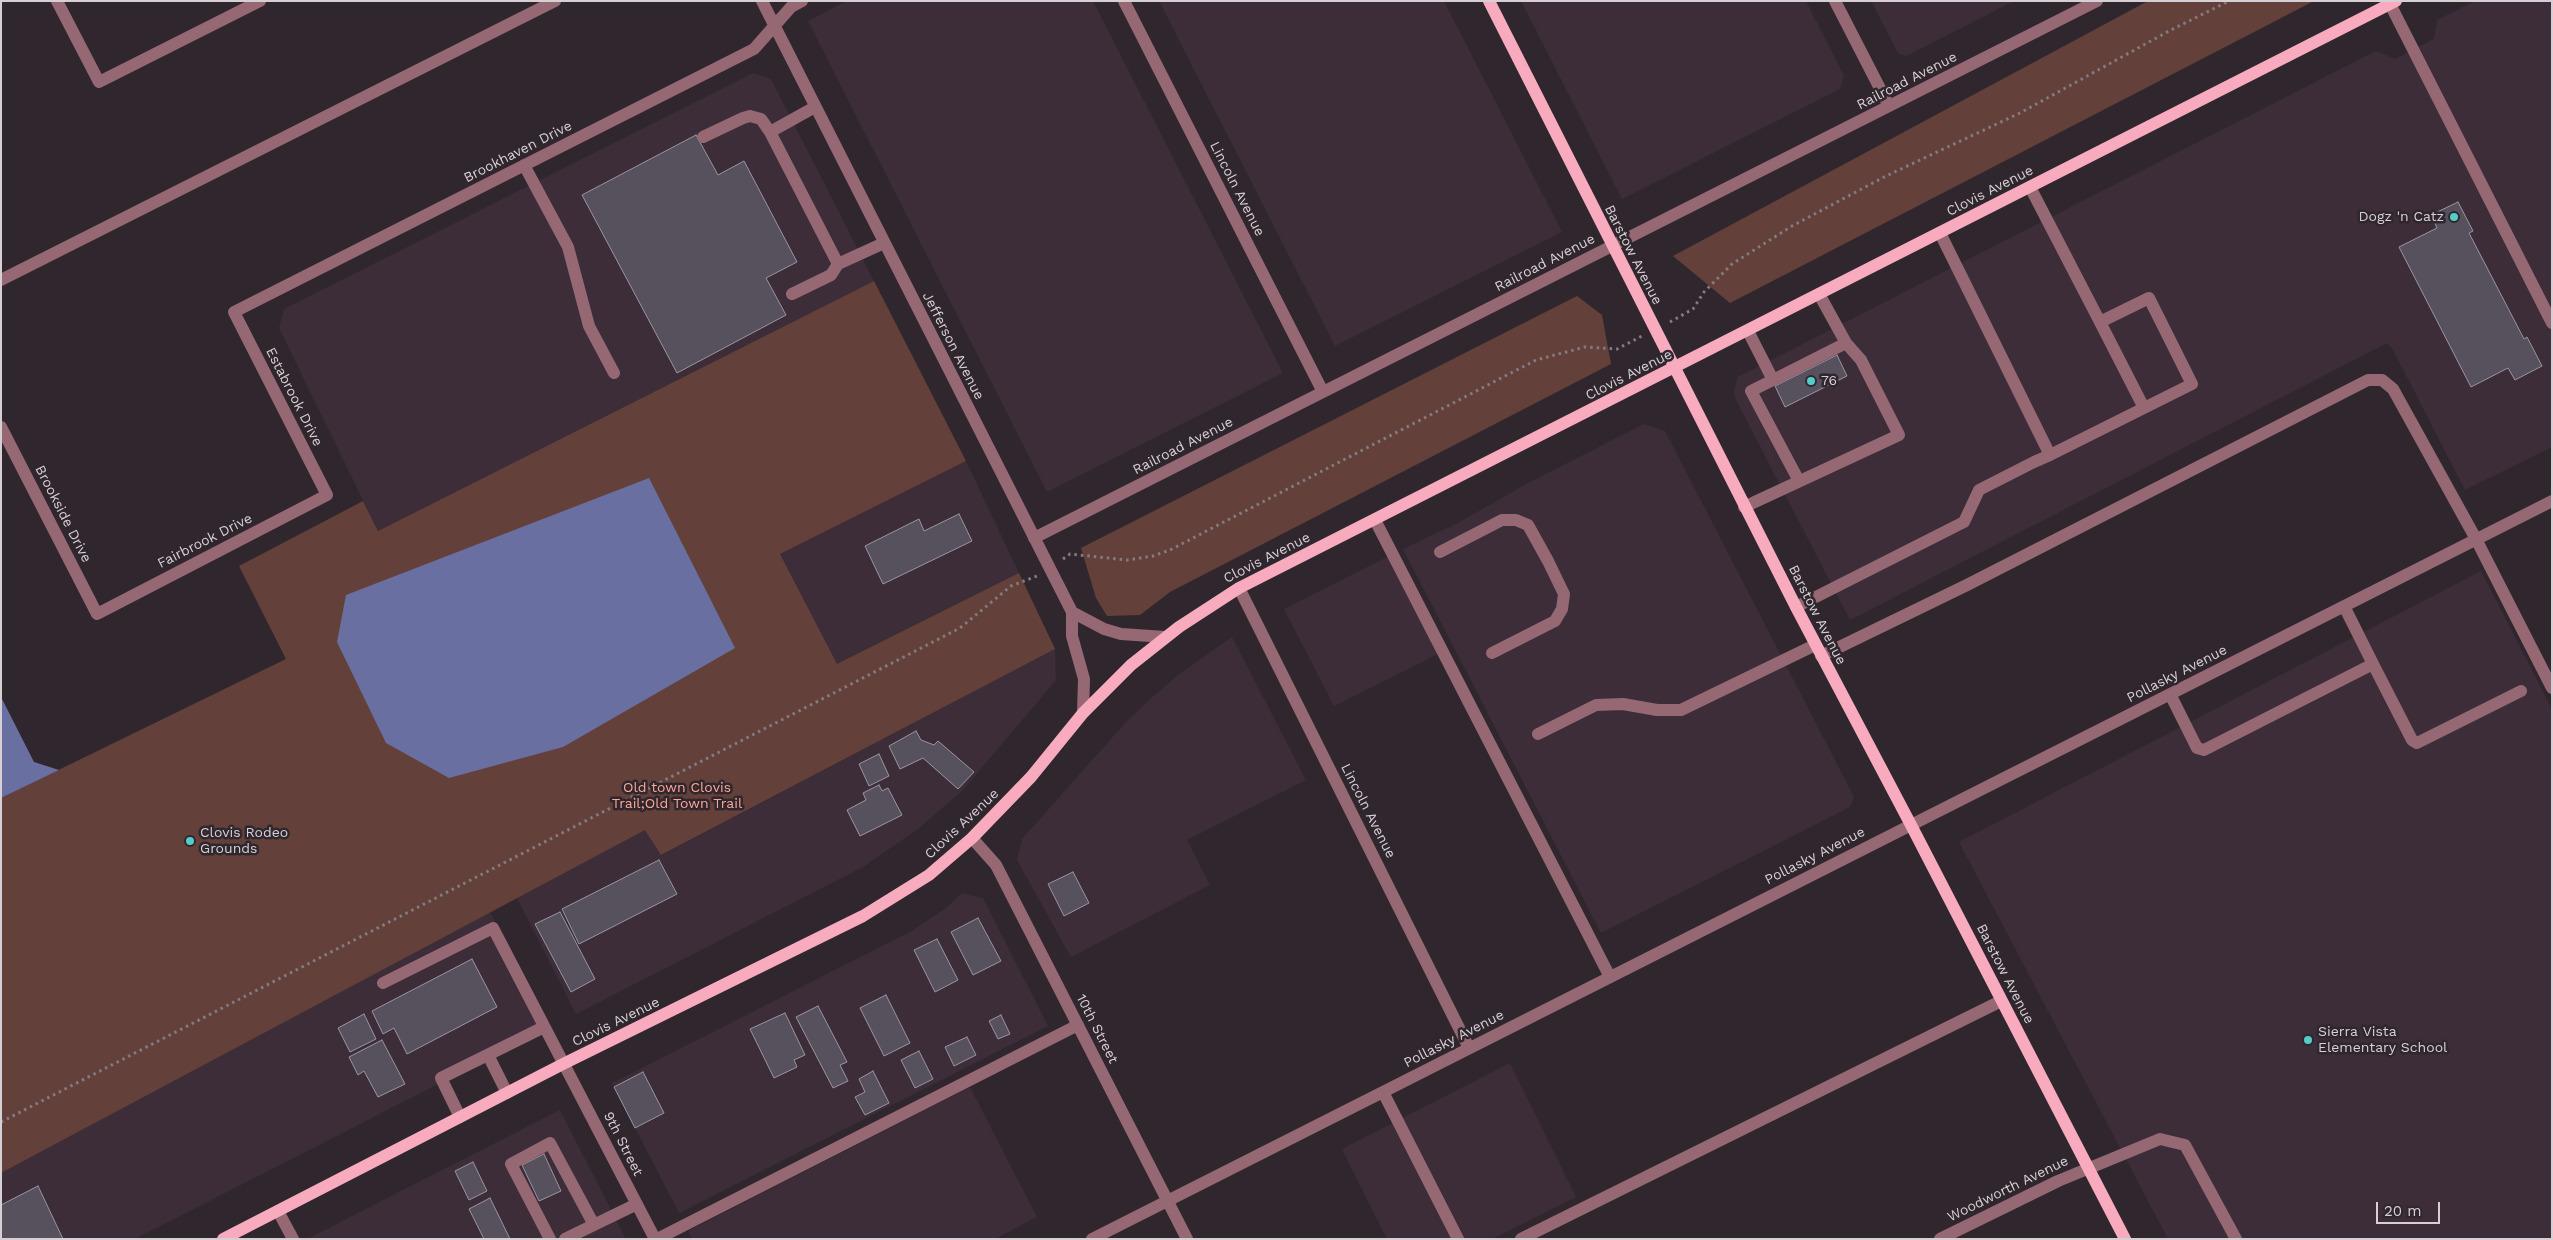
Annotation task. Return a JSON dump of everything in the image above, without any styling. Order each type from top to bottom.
[{"type":"main road","name":"Barstow Avenue","points":[[1489,1],[1744,507],[1912,825],[2126,1239]]},
{"type":"main road","name":"Clovis Avenue","points":[[228,1238],[564,1064],[863,916],[929,875],[972,838],[1031,777],[1082,713],[1165,637],[1240,588],[2393,3]]},
{"type":"street","points":[[57,1],[99,82],[260,1]]},
{"type":"street","points":[[1,280],[555,1]]},
{"type":"street","name":"Jefferson Avenue","points":[[762,1],[1072,612],[1072,636],[1084,679],[1082,713]]},
{"type":"street","name":"Brookhaven Drive","points":[[234,312],[754,50],[775,28],[791,7],[802,1]]},
{"type":"street","name":"Lincoln Avenue","points":[[1124,1],[1323,392]]},
{"type":"street","points":[[1835,1],[1889,106]]},
{"type":"street","name":"Railroad Avenue","points":[[1034,538],[2097,1]]},
{"type":"street","points":[[2393,3],[2552,323]]},
{"type":"street","points":[[770,132],[815,107]]},
{"type":"street","points":[[703,137],[750,116],[760,119],[770,132],[838,264]]},
{"type":"street","points":[[524,165],[568,247],[590,326],[614,373]]},
{"type":"street","points":[[2030,187],[2144,408]]},
{"type":"street","points":[[1940,234],[2050,454]]},
{"type":"street","points":[[792,294],[831,275],[838,264],[884,243]]},
{"type":"street","points":[[1744,507],[1899,434],[1861,360],[1846,343],[1819,294]]},
{"type":"street","points":[[1796,607],[1964,522],[1979,490],[2192,384],[2148,298],[2100,322]]},
{"type":"street","name":"Estabrook Drive","points":[[234,312],[327,495]]},
{"type":"street","points":[[1748,331],[1773,380]]},
{"type":"street","points":[[1800,481],[1751,391],[1846,343]]},
{"type":"street","points":[[1538,734],[1596,705],[1623,704],[1656,710],[1681,710],[1967,585],[2368,380],[2382,380],[2393,389],[2476,539],[2552,688]]},
{"type":"street","name":"Brookside Drive","points":[[1,427],[97,614]]},
{"type":"street","name":"Fairbrook Drive","points":[[97,614],[327,495]]},
{"type":"street","name":"Pollasky Avenue","points":[[1092,1239],[2552,501]]},
{"type":"street","points":[[1375,520],[1610,977]]},
{"type":"street","points":[[1440,552],[1502,520],[1516,520],[1528,525],[1548,561],[1564,594],[1562,609],[1555,621],[1492,654]]},
{"type":"street","name":"Lincoln Avenue","points":[[1240,588],[1470,1048]]},
{"type":"street","points":[[2344,606],[2412,740],[2417,743],[2521,691]]},
{"type":"street","points":[[1072,612],[1104,629],[1121,634],[1165,637]]},
{"type":"street","points":[[2170,694],[2197,748],[2204,750],[2373,664]]},
{"type":"street","name":"10th Street","points":[[972,838],[997,867],[1187,1239]]},
{"type":"street","name":"9th Street","points":[[383,983],[492,928],[656,1239]]},
{"type":"street","points":[[1521,1239],[2001,1000]]},
{"type":"street","points":[[656,1239],[1078,1025]]},
{"type":"street","points":[[460,1117],[440,1078],[544,1027]]},
{"type":"street","points":[[488,1055],[507,1093]]},
{"type":"street","points":[[1383,1092],[1458,1239]]},
{"type":"street","name":"Woodworth Avenue","points":[[1940,1239],[2089,1168],[2160,1139],[2185,1145],[2236,1239]]},
{"type":"street","points":[[550,1239],[511,1164],[550,1144],[594,1225]]},
{"type":"street","points":[[565,1239],[637,1204]]},
{"type":"street","points":[[278,1211],[293,1239]]},
{"type":"path","points":[[1,1122],[960,628],[1011,586],[1030,580],[1070,554],[1127,560],[1153,556],[1170,550],[1536,360],[1585,347],[1617,350],[1694,309],[1704,292],[1732,264],[1792,226],[1886,176],[2020,113],[2229,1]]},
{"type":"shaded area","points":[[847,1],[1093,1],[1283,373],[1047,492],[808,21]]},
{"type":"shaded area","points":[[1159,1],[1444,1],[1562,232],[1335,346]]},
{"type":"shaded area","points":[[1521,1],[1806,1],[1844,76],[1840,89],[1622,199]]},
{"type":"shaded area","points":[[1871,1],[2014,1],[1906,56],[1898,53]]},
{"type":"shaded area","points":[[2475,1],[2552,1],[2552,447],[2465,490],[2392,348],[2387,343],[1850,620],[1735,398],[1734,390],[1738,377],[2376,51],[2395,59],[2434,39],[2437,20]]},
{"type":"shaded area","points":[[753,73],[771,79],[874,281],[378,531],[279,328],[284,309]]},
{"type":"shaded area","points":[[1644,424],[1665,431],[1854,797],[1850,807],[1601,933],[1403,549],[1456,524],[1530,482]]},
{"type":"shaded area","points":[[966,461],[1019,573],[837,665],[780,554]]},
{"type":"shaded area","points":[[1389,556],[1438,654],[1334,706],[1284,609]]},
{"type":"shaded area","name":"Sierra Vista Elementary School","points":[[2481,571],[2552,709],[2552,1239],[2168,1239],[1959,842]]},
{"type":"shaded area","points":[[1232,637],[1306,780],[1187,840],[1210,885],[1071,957],[1017,860],[1022,839],[1126,722],[1178,675]]},
{"type":"shaded area","points":[[1055,649],[1056,680],[963,790],[918,829],[863,867],[576,1014],[517,898],[645,829],[662,855]]},
{"type":"shaded area","points":[[962,893],[983,898],[1048,1026],[679,1213],[612,1083],[912,931],[946,908]]},
{"type":"shaded area","points":[[490,912],[550,1027],[135,1239],[1,1239],[1,1173]]},
{"type":"shaded area","points":[[1510,1063],[1576,1197],[1492,1239],[1387,1239],[1342,1149]]},
{"type":"shaded area","points":[[970,1087],[1037,1217],[995,1239],[692,1239],[688,1231]]},
{"type":"shaded area","points":[[560,1110],[626,1239],[307,1239]]},
{"type":"green space","points":[[2148,1],[2314,1],[1730,303],[1673,256]]},
{"type":"green space","name":"Old town Clovis Trail;Old Town Trail","points":[[874,281],[966,461],[780,554],[837,664],[1019,573],[1055,649],[661,855],[645,830],[1,1173],[1,798],[286,659],[239,566],[363,501],[378,531]]},
{"type":"green space","points":[[1577,296],[1602,315],[1611,364],[1170,592],[1140,615],[1107,616],[1096,598],[1081,548]]},
{"type":"water","points":[[649,478],[735,648],[563,747],[449,778],[386,743],[337,642],[346,595]]},
{"type":"water","points":[[1,697],[34,762],[59,770],[1,798]]},
{"type":"building","points":[[696,135],[718,175],[744,161],[797,262],[766,278],[786,315],[677,373],[582,195]]},
{"type":"building","points":[[2458,202],[2473,231],[2469,233],[2524,339],[2527,337],[2542,366],[2515,380],[2508,368],[2471,387],[2399,247],[2437,228],[2431,215]]},
{"type":"building","points":[[1837,355],[1847,376],[1785,407],[1775,386]]},
{"type":"building","points":[[959,514],[972,541],[883,584],[865,546],[919,519],[924,531]]},
{"type":"building","points":[[916,731],[921,740],[934,745],[938,741],[974,772],[958,789],[923,758],[900,769],[889,746]]},
{"type":"building","points":[[879,754],[889,776],[869,786],[859,764]]},
{"type":"building","points":[[879,785],[882,791],[888,788],[902,815],[860,836],[847,810],[866,800],[863,793]]},
{"type":"building","points":[[659,860],[677,894],[579,944],[562,909]]},
{"type":"building","points":[[1073,872],[1089,903],[1064,916],[1048,884]]},
{"type":"building","points":[[560,912],[595,979],[571,992],[535,924]]},
{"type":"building","points":[[978,918],[1001,961],[973,975],[951,932]]},
{"type":"building","points":[[937,939],[958,980],[935,992],[914,950]]},
{"type":"building","points":[[472,959],[497,1007],[407,1054],[394,1028],[383,1034],[372,1011]]},
{"type":"building","points":[[886,995],[910,1043],[884,1056],[860,1008]]},
{"type":"building","points":[[818,1006],[847,1062],[840,1065],[848,1081],[833,1088],[796,1017]]},
{"type":"building","points":[[785,1013],[805,1055],[794,1060],[797,1067],[774,1078],[750,1029]]},
{"type":"building","points":[[364,1014],[376,1039],[350,1052],[338,1028]]},
{"type":"building","points":[[1001,1015],[1010,1034],[998,1039],[989,1021]]},
{"type":"building","points":[[967,1037],[976,1055],[954,1066],[945,1047]]},
{"type":"building","points":[[382,1040],[405,1084],[378,1097],[364,1071],[358,1075],[349,1057]]},
{"type":"building","points":[[919,1051],[933,1079],[915,1088],[901,1060]]},
{"type":"building","points":[[873,1071],[889,1103],[865,1115],[855,1097],[865,1092],[859,1079]]},
{"type":"building","points":[[643,1072],[664,1113],[635,1128],[614,1087]]},
{"type":"building","points":[[544,1154],[561,1191],[539,1201],[522,1165]]},
{"type":"building","points":[[473,1162],[487,1191],[469,1200],[455,1171]]},
{"type":"building","points":[[38,1186],[63,1239],[1,1239],[1,1205]]},
{"type":"building","points":[[490,1198],[510,1239],[484,1239],[469,1209]]},
{"type":"place","name":"Dogz 'n Catz","points":[[2454,217]]},
{"type":"place","name":"76","points":[[1811,381]]},
{"type":"place","name":"Clovis Rodeo Grounds","points":[[190,841]]},
{"type":"place","name":"Sierra Vista Elementary School","points":[[2308,1040]]}]
